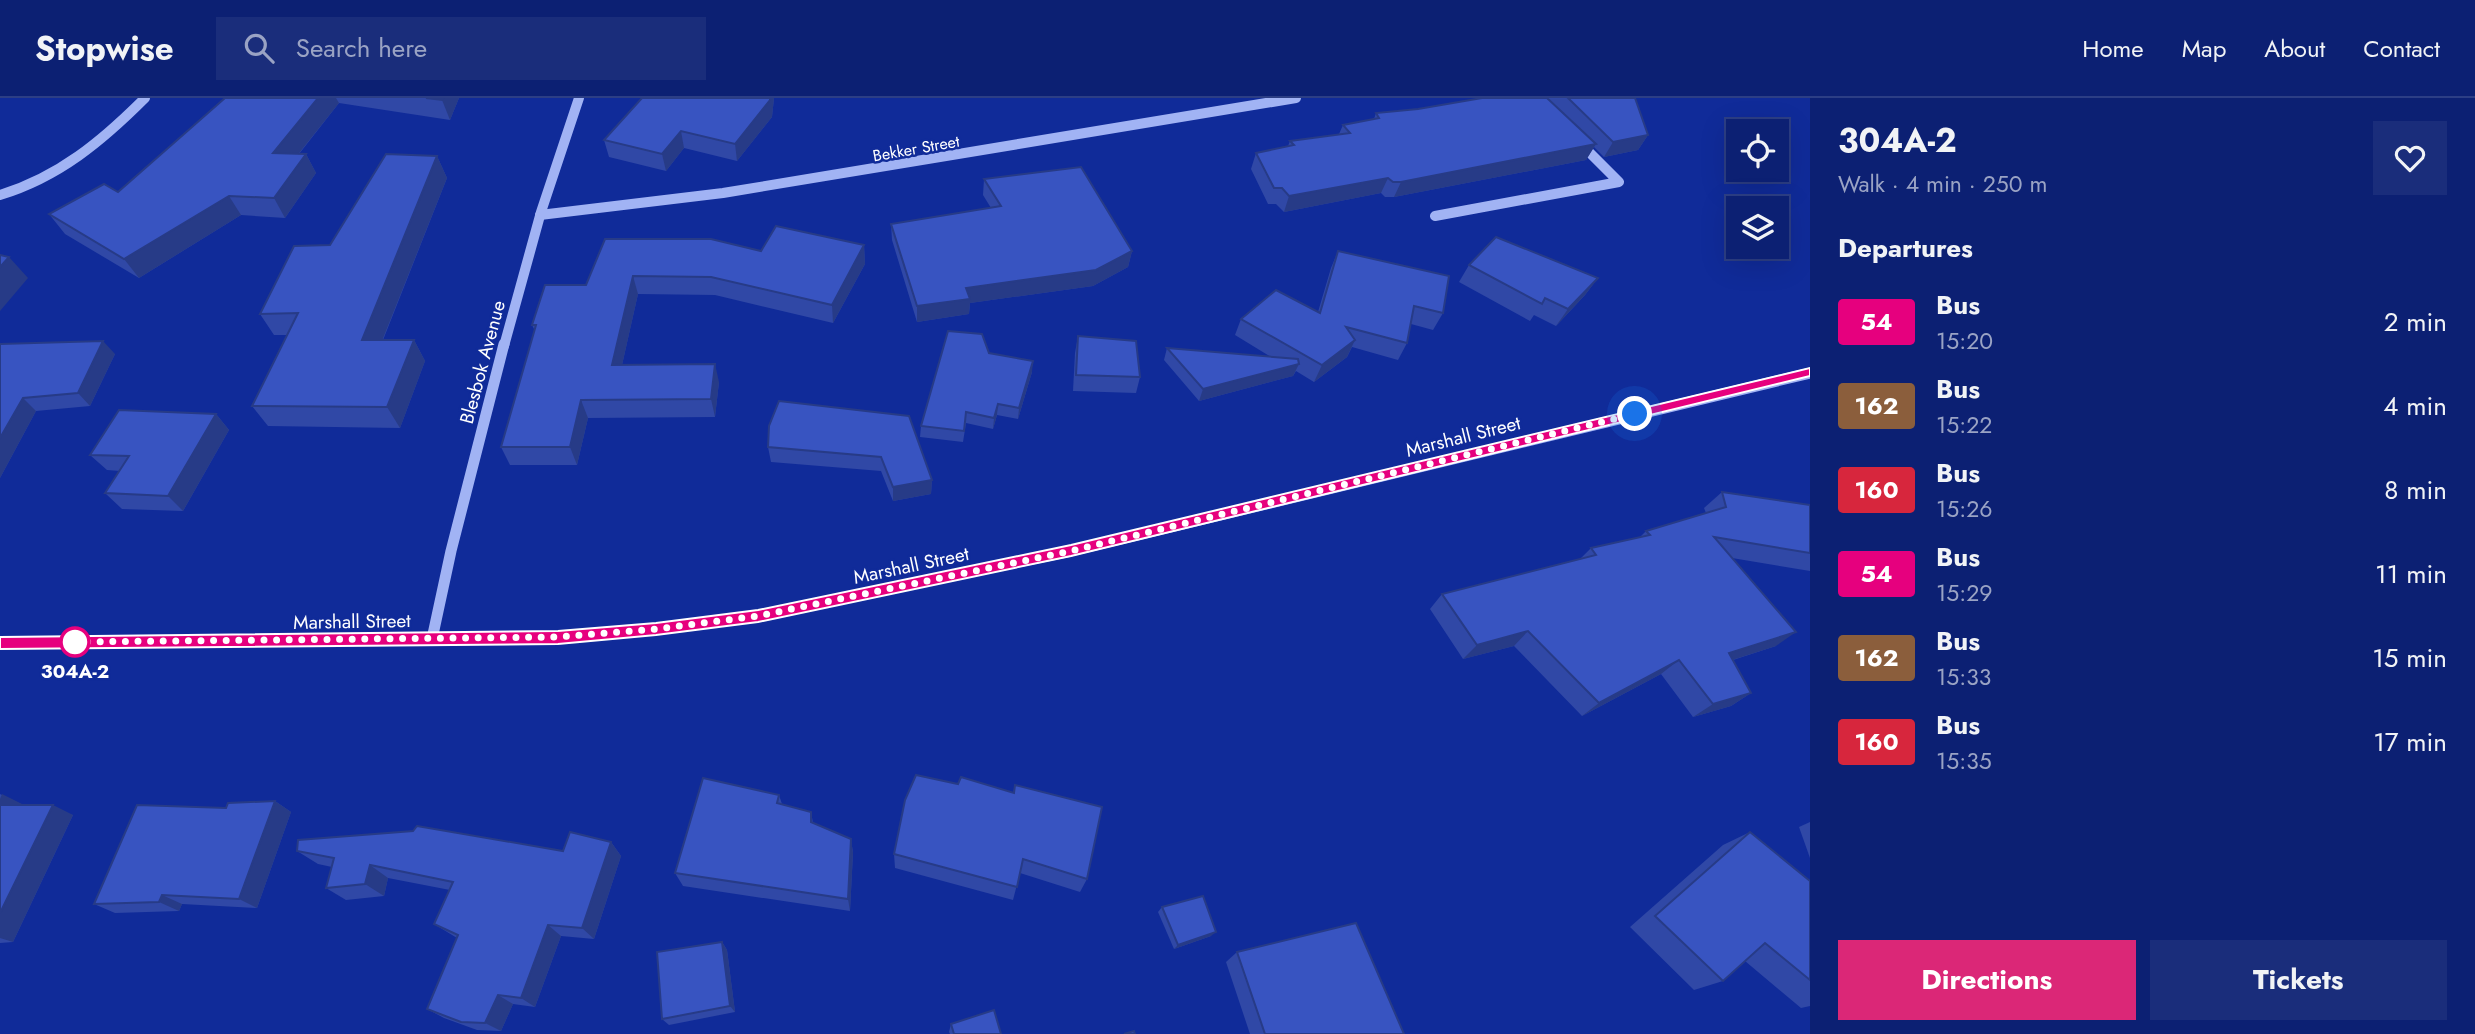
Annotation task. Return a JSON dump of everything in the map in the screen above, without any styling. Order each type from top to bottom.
[{"type":"street","points":[[0,195],[32,186],[74,163],[145,98]]},
{"type":"street","name":"Blesbok Avenue","points":[[432,639],[443,579],[540,215],[579,98]]},
{"type":"street","name":"Bekker Street","points":[[540,215],[626,207],[736,191],[1296,98]]},
{"type":"street","points":[[1435,216],[1619,182],[1571,134]]},
{"type":"street","name":"Marshall Street","points":[[0,643],[558,637],[656,629],[758,616],[1071,551],[1810,373]]},
{"type":"building","points":[[225,98],[318,98],[273,153],[306,154],[274,198],[229,196],[124,259],[49,214],[104,184],[118,192]]},
{"type":"building","points":[[642,98],[770,100],[735,144],[681,131],[662,154],[604,140]]},
{"type":"building","points":[[1482,98],[1547,98],[1596,144],[1401,182],[1393,182],[1388,178],[1289,196],[1282,188],[1274,188],[1256,153],[1294,145],[1290,141],[1350,133],[1343,125],[1379,118],[1376,113]]},
{"type":"building","points":[[1568,98],[1635,98],[1648,135],[1613,142]]},
{"type":"building","points":[[386,154],[437,156],[362,340],[414,340],[387,407],[252,406],[298,313],[260,314],[294,246],[330,245]]},
{"type":"building","points":[[1081,167],[1132,251],[1096,270],[966,288],[970,299],[917,306],[891,224],[1001,206],[984,179]]},
{"type":"building","points":[[776,226],[864,245],[832,305],[711,277],[633,276],[612,365],[715,364],[711,399],[581,400],[570,447],[501,447],[545,285],[586,285],[605,239],[711,239],[761,251]]},
{"type":"building","points":[[1496,237],[1598,278],[1568,309],[1545,298],[1542,304],[1469,265]]},
{"type":"building","points":[[1338,251],[1449,276],[1443,313],[1414,306],[1407,343],[1346,327],[1355,340],[1322,365],[1241,319],[1276,290],[1320,313]]},
{"type":"building","points":[[0,255],[9,257],[0,267]]},
{"type":"building","points":[[948,331],[982,334],[989,353],[1033,361],[1019,408],[998,404],[994,418],[966,412],[964,431],[921,426]]},
{"type":"building","points":[[1078,336],[1136,341],[1140,377],[1076,375]]},
{"type":"building","points":[[103,341],[78,393],[23,398],[0,438],[0,344]]},
{"type":"building","points":[[1167,348],[1298,359],[1299,364],[1203,389]]},
{"type":"building","points":[[779,401],[909,416],[932,480],[893,487],[881,457],[768,447],[769,426]]},
{"type":"building","points":[[119,410],[216,414],[168,496],[105,493],[129,456],[90,455]]},
{"type":"building","points":[[1722,492],[1810,505],[1810,553],[1714,537],[1796,632],[1729,653],[1751,693],[1713,704],[1679,660],[1599,703],[1528,631],[1477,645],[1442,594],[1596,555],[1591,548],[1650,535],[1646,531],[1726,507]]},
{"type":"building","points":[[916,775],[958,784],[961,777],[1014,793],[1015,785],[1102,807],[1087,879],[1023,859],[1017,887],[894,854],[905,800]]},
{"type":"building","points":[[703,778],[779,795],[777,803],[811,812],[811,822],[851,839],[848,899],[675,873]]},
{"type":"building","points":[[275,801],[239,899],[162,895],[159,902],[94,904],[137,805],[226,808],[228,803]]},
{"type":"building","points":[[0,805],[53,805],[0,913]]},
{"type":"building","points":[[417,826],[563,851],[570,832],[611,842],[582,928],[548,925],[521,998],[498,995],[485,1023],[461,1022],[427,1009],[458,935],[434,924],[453,882],[370,865],[365,884],[326,888],[334,858],[297,851],[298,840],[413,831]]},
{"type":"building","points":[[1750,832],[1810,881],[1810,980],[1765,943],[1723,981],[1655,916]]},
{"type":"building","points":[[1203,896],[1216,932],[1178,945],[1162,907]]},
{"type":"building","points":[[1356,923],[1404,1034],[1265,1034],[1237,952]]},
{"type":"building","points":[[722,942],[730,1006],[662,1019],[657,952]]},
{"type":"building","points":[[994,1010],[1001,1034],[954,1034],[951,1024]]},
{"type":"bus line","name":"54","points":[[0,643],[558,637],[656,629],[758,616],[1071,551],[1810,373]]},
{"type":"place","name":"304A-2","points":[[75,642]]},
{"type":"route","points":[[75,642],[558,637],[656,629],[758,616],[1071,551],[1635,414]]}]
